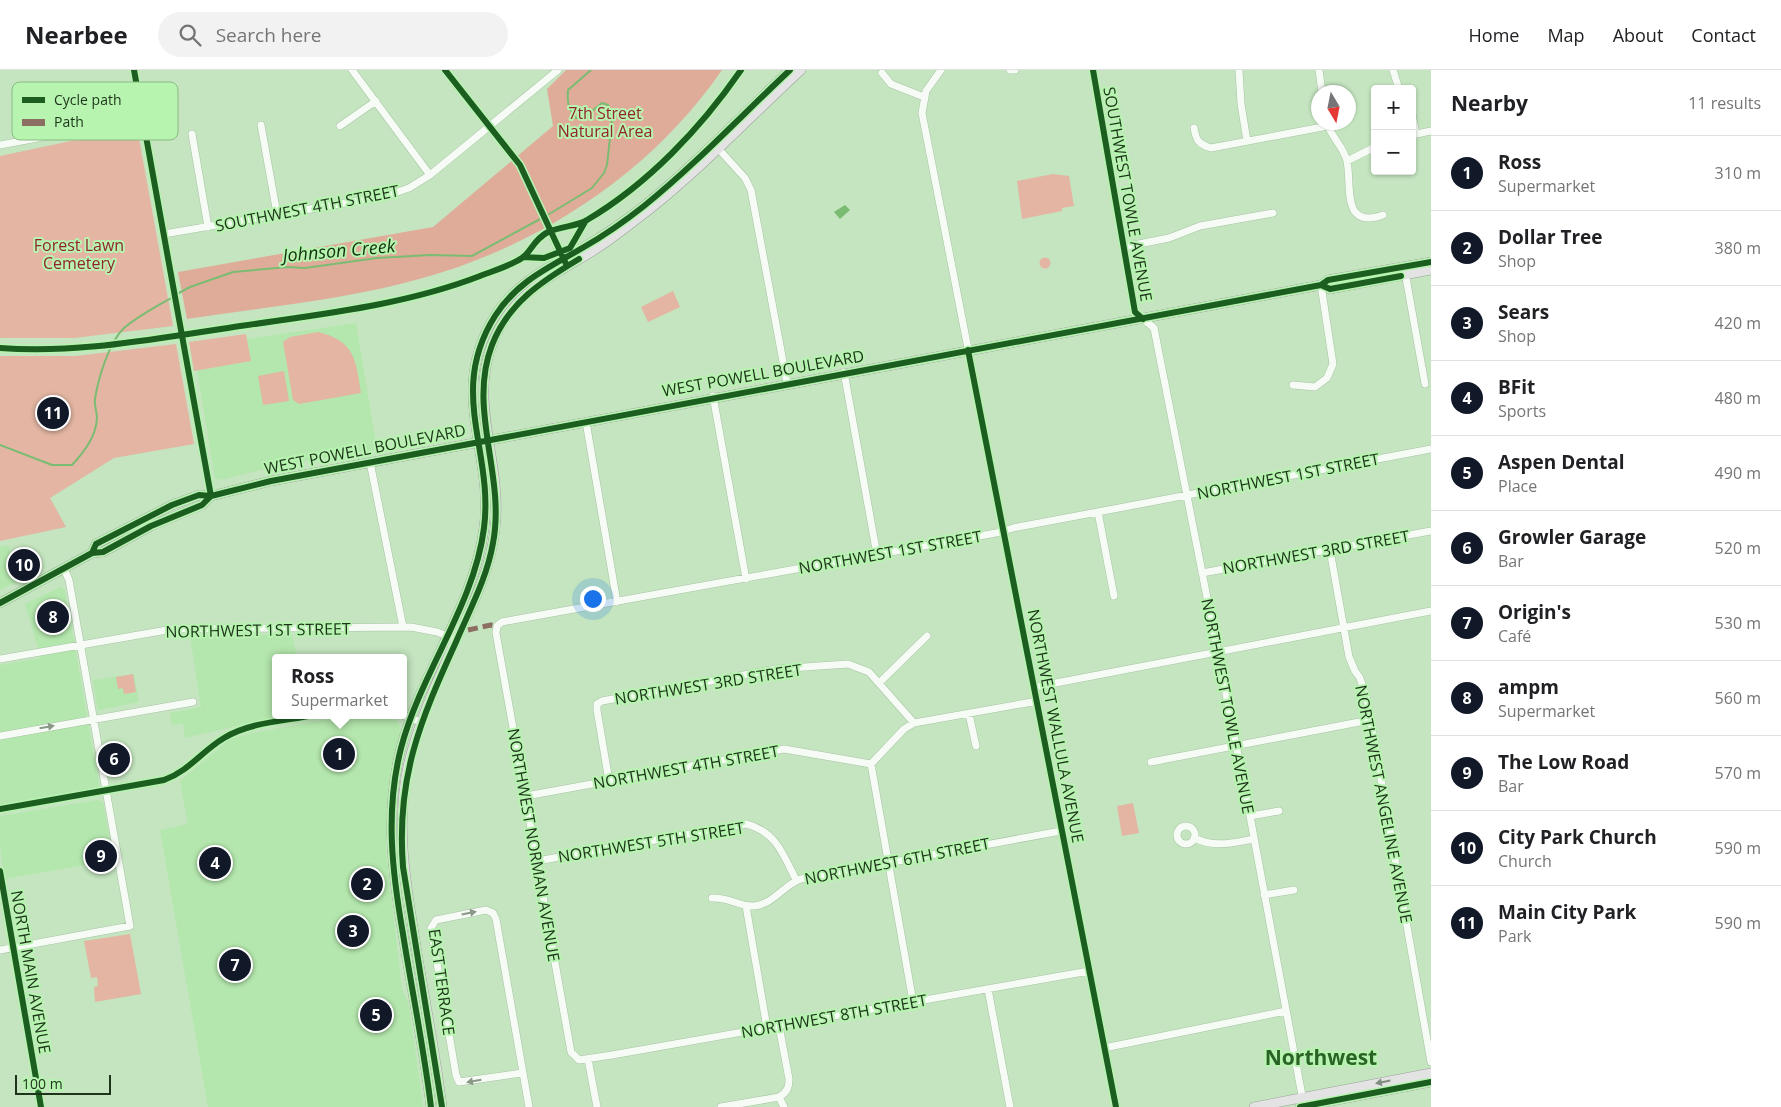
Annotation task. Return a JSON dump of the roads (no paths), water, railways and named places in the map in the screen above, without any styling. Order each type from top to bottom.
[{"type":"main road","points":[[407,715],[447,635],[474,574],[483,536],[486,498],[472,409],[472,379],[476,359],[484,337],[495,316],[514,291],[539,272],[596,249],[647,212],[790,70]]},
{"type":"main road","points":[[715,146],[801,70]]},
{"type":"main road","points":[[442,1107],[404,873],[402,846],[405,783],[421,722],[485,576],[494,542],[496,488],[482,388],[487,359],[503,322],[521,298],[565,262]]},
{"type":"main road","name":"WEST POWELL BOULEVARD","points":[[0,602],[92,553],[103,552],[151,526],[202,505],[211,496],[271,481],[586,422],[713,396],[1321,285],[1330,289],[1405,271],[1431,262]]},
{"type":"main road","name":"WEST POWELL BOULEVARD","points":[[1405,271],[1431,270]]},
{"type":"main road","points":[[406,719],[394,782],[391,846],[394,882],[431,1107]]},
{"type":"main road","points":[[1302,1104],[1431,1073]]},
{"type":"main road","points":[[1254,1107],[1302,1104],[1431,1082]]},
{"type":"street","points":[[352,70],[430,175]]},
{"type":"street","points":[[446,70],[520,165],[565,262]]},
{"type":"street","name":"SOUTHWEST 4TH STREET","points":[[164,234],[386,196],[409,188],[430,175],[558,70]]},
{"type":"street","points":[[882,73],[891,84],[924,97],[929,86],[941,70]]},
{"type":"street","points":[[1010,70],[1015,70]]},
{"type":"street","name":"SOUTHWEST TOWLE AVENUE","points":[[1093,70],[1135,312],[1142,319]]},
{"type":"street","points":[[1239,70],[1240,104],[1247,141]]},
{"type":"street","points":[[1319,70],[1321,85]]},
{"type":"street","points":[[1392,70],[1398,85]]},
{"type":"street","name":"NORTHWEST WALLULA AVENUE","points":[[924,97],[922,113],[1116,1107]]},
{"type":"street","points":[[340,126],[376,101]]},
{"type":"street","points":[[261,125],[277,214]]},
{"type":"street","points":[[1194,128],[1196,139],[1201,144],[1211,148],[1311,128]]},
{"type":"street","points":[[1332,130],[1347,161],[1349,193],[1354,209],[1367,219],[1383,214]]},
{"type":"street","points":[[1416,134],[1431,131]]},
{"type":"street","points":[[192,134],[208,227]]},
{"type":"street","points":[[0,145],[27,140]]},
{"type":"street","points":[[148,140],[211,496]]},
{"type":"street","points":[[715,146],[745,178],[751,190],[787,383]]},
{"type":"street","points":[[1347,161],[1371,149]]},
{"type":"street","points":[[1124,247],[1169,238],[1200,226],[1273,213]]},
{"type":"street","points":[[1405,271],[1425,384]]},
{"type":"street","points":[[1293,385],[1315,387],[1327,378],[1334,364],[1321,285]]},
{"type":"street","name":"NORTHWEST TOWLE AVENUE","points":[[1142,319],[1154,328],[1250,816],[1302,1104]]},
{"type":"street","points":[[844,372],[877,555]]},
{"type":"street","points":[[713,396],[746,579]]},
{"type":"street","points":[[586,422],[617,602]]},
{"type":"street","name":"NORTHWEST 1ST STREET","points":[[497,626],[502,622],[877,555],[1431,448]]},
{"type":"street","points":[[370,462],[402,627]]},
{"type":"street","points":[[1098,512],[1114,596]]},
{"type":"street","name":"NORTHWEST 3RD STREET","points":[[1202,573],[1431,531]]},
{"type":"street","name":"NORTHWEST ANGELINE AVENUE","points":[[1330,550],[1352,664],[1363,686],[1370,720],[1431,1062]]},
{"type":"street","points":[[0,950],[130,926],[69,580],[64,569]]},
{"type":"street","points":[[1035,686],[1431,611]]},
{"type":"street","name":"NORTHWEST NORMAN AVENUE","points":[[497,626],[572,1052],[580,1060]]},
{"type":"street","name":"NORTHWEST 1ST STREET","points":[[0,659],[179,629],[402,627],[428,630],[447,635],[456,640]]},
{"type":"street","points":[[879,683],[927,636]]},
{"type":"street","name":"NORTHWEST 3RD STREET","points":[[609,781],[597,704],[776,669],[856,665],[869,672],[914,723]]},
{"type":"street","points":[[913,1002],[871,764],[904,729],[914,723],[1038,701]]},
{"type":"street","points":[[0,736],[194,702]]},
{"type":"street","points":[[969,714],[976,746]]},
{"type":"street","points":[[407,717],[421,722]]},
{"type":"street","points":[[0,809],[164,780],[180,774],[217,742],[241,729],[293,719]]},
{"type":"street","points":[[1151,762],[1370,720]]},
{"type":"street","name":"NORTHWEST 4TH STREET","points":[[526,796],[784,749],[871,764]]},
{"type":"street","points":[[1250,816],[1279,811]]},
{"type":"street","name":"NORTHWEST 5TH STREET","points":[[537,860],[746,824],[761,828],[773,838],[796,880]]},
{"type":"street","name":"NORTHWEST 6TH STREET","points":[[746,906],[755,906],[769,901],[796,880],[1061,831]]},
{"type":"street","points":[[1194,838],[1204,843],[1220,845],[1254,839]]},
{"type":"street","name":"NORTH MAIN AVENUE","points":[[0,871],[41,1107]]},
{"type":"street","points":[[1264,895],[1294,890]]},
{"type":"street","points":[[712,898],[728,898],[746,906],[768,1028]]},
{"type":"street","name":"EAST TERRACE","points":[[522,1072],[459,1082],[456,1075],[431,928],[436,920],[486,910],[493,913],[496,919],[528,1107]]},
{"type":"street","name":"NORTHWEST 8TH STREET","points":[[580,1060],[1089,971]]},
{"type":"street","points":[[988,989],[1010,1107]]},
{"type":"street","points":[[1104,1048],[1286,1011]]},
{"type":"street","points":[[721,1107],[779,1097],[789,1086],[779,1026]]},
{"type":"street","points":[[588,1059],[597,1107]]},
{"type":"street","points":[[779,1097],[784,1107]]},
{"type":"waterway","name":"Johnson Creek","points":[[546,216],[592,188],[604,173],[607,165],[612,120],[608,105],[602,103],[584,117],[576,118],[571,112],[568,102],[568,90],[591,70]]},
{"type":"waterway","name":"Johnson Creek","points":[[177,294],[190,287],[233,272],[288,267],[305,268],[377,258],[430,255],[472,256],[542,218]]},
{"type":"waterway","name":"Johnson Creek","points":[[0,445],[52,465],[72,465],[92,438],[97,418],[96,391],[105,361],[114,342],[129,324],[173,297]]},
{"type":"place","name":"Main City Park","points":[[53,413]]},
{"type":"place","name":"City Park Church","points":[[24,565]]},
{"type":"place","name":"ampm","points":[[53,617]]},
{"type":"place","name":"Ross","points":[[339,754]]},
{"type":"place","name":"Growler Garage","points":[[114,759]]},
{"type":"place","name":"The Low Road","points":[[101,856]]},
{"type":"place","name":"BFit","points":[[215,863]]},
{"type":"place","name":"Dollar Tree","points":[[367,884]]},
{"type":"place","name":"Sears","points":[[353,931]]},
{"type":"place","name":"Origin's","points":[[235,965]]},
{"type":"place","name":"Aspen Dental","points":[[376,1015]]},
{"type":"district","name":"Northwest","points":[[1321,1058]]},
{"type":"park label","name":"7th Street Natural Area","points":[[605,122]]},
{"type":"park label","name":"Forest Lawn Cemetery","points":[[79,254]]}]
